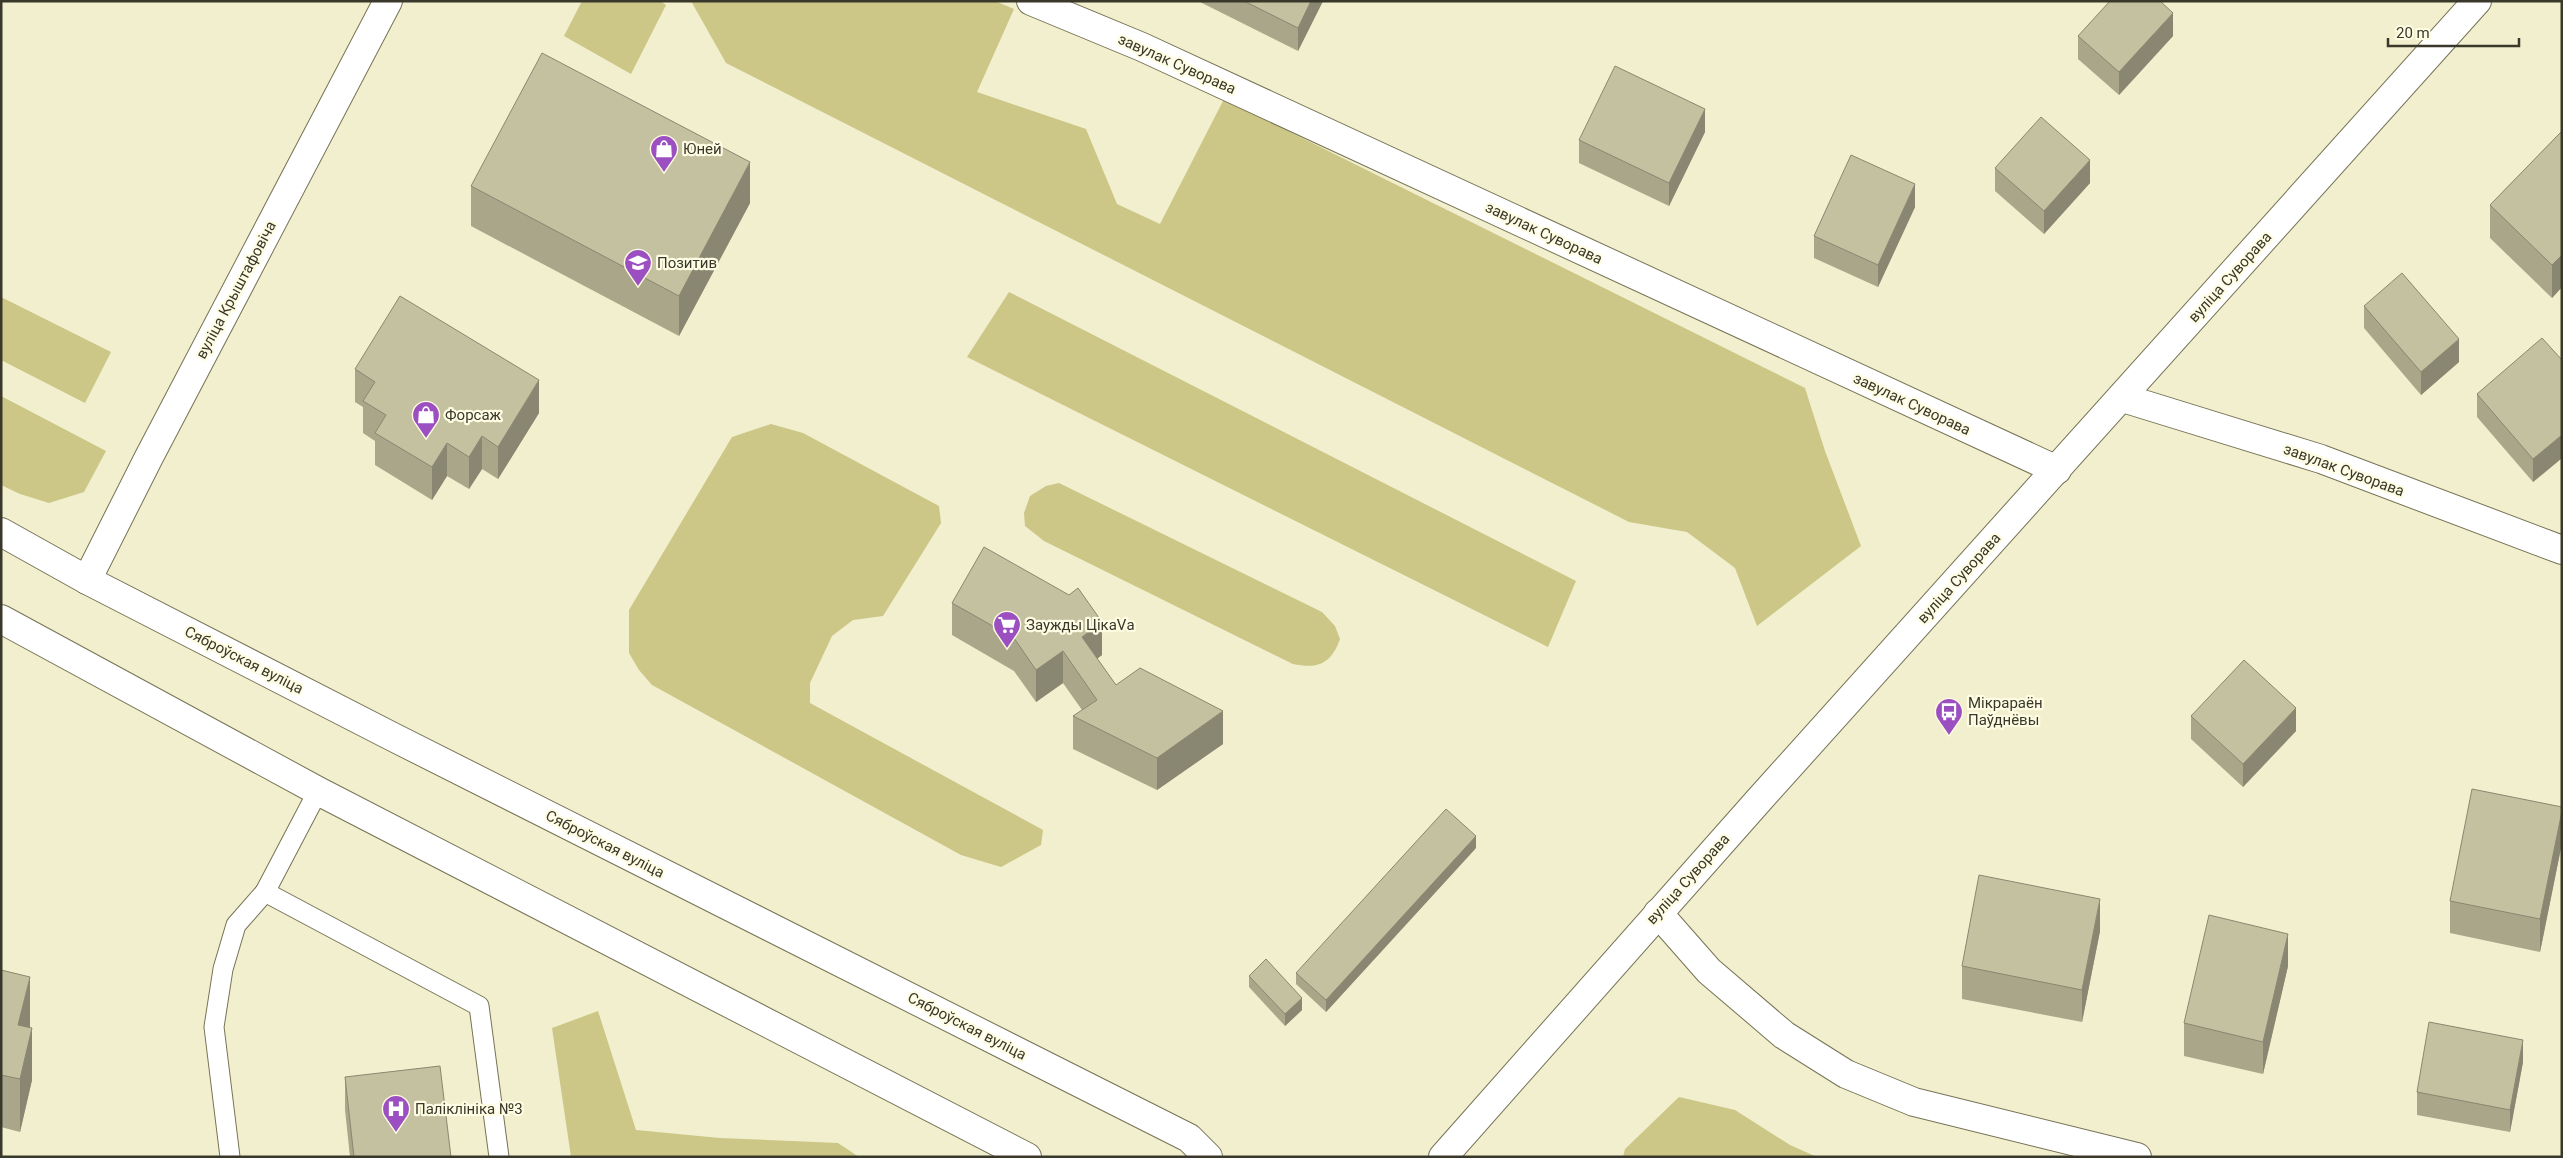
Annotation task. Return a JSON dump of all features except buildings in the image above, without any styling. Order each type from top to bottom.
[{"type":"main road","name":"вуліца Крыштафовіча","points":[[87,580],[149,456],[388,1]]},
{"type":"main road","name":"завулак Суворава","points":[[1031,1],[1142,47],[2056,470]]},
{"type":"main road","name":"вуліца Суворава","points":[[1443,1157],[1658,913],[2123,398],[2477,1]]},
{"type":"main road","name":"завулак Суворава","points":[[2123,398],[2321,460],[2562,550]]},
{"type":"main road","name":"Сяброўская вуліца","points":[[1,532],[87,580],[1189,1138],[1208,1157]]},
{"type":"main road","points":[[1,619],[318,791],[1027,1157]]},
{"type":"main road","points":[[1658,913],[1709,971],[1784,1035],[1846,1074],[1914,1102],[2137,1157]]},
{"type":"lane","points":[[230,1157],[214,1027],[223,969],[236,925],[265,892],[318,791]]},
{"type":"lane","points":[[265,892],[478,1006],[498,1157]]},
{"type":"shaded area","points":[[582,1],[660,1],[666,5],[631,74],[564,36]]},
{"type":"shaded area","points":[[691,1],[995,1],[1014,9],[977,92],[1086,129],[1117,204],[1160,224],[1224,99],[1805,388],[1825,451],[1861,546],[1757,626],[1735,568],[1687,532],[1629,522],[726,63]]},
{"type":"shaded area","points":[[1009,292],[1576,581],[1548,647],[967,357]]},
{"type":"shaded area","points":[[1,297],[111,352],[85,403],[1,360]]},
{"type":"shaded area","points":[[1,396],[106,451],[84,492],[49,503],[20,494],[1,485]]},
{"type":"shaded area","points":[[771,424],[803,433],[939,506],[941,523],[883,616],[853,620],[832,636],[810,683],[810,703],[1043,830],[1041,845],[1001,867],[961,855],[652,685],[639,670],[629,653],[629,610],[732,437]]},
{"type":"shaded area","points":[[1059,483],[1322,612],[1335,626],[1340,639],[1332,654],[1328,659],[1316,665],[1293,664],[1044,541],[1025,526],[1024,513],[1030,496],[1046,486]]},
{"type":"shaded area","points":[[598,1011],[636,1130],[720,1138],[838,1143],[859,1157],[571,1157],[552,1028]]},
{"type":"shaded area","points":[[1679,1097],[1735,1110],[1790,1145],[1817,1157],[1623,1157],[1625,1149]]},
{"type":"place","name":"Юней","points":[[664,173]]},
{"type":"place","name":"Позитив","points":[[638,287]]},
{"type":"place","name":"Форсаж","points":[[426,439]]},
{"type":"place","name":"Заужды ЦікаVа","points":[[1007,649]]},
{"type":"place","name":"Мікрараён Паўднёвы","points":[[1949,736]]},
{"type":"place","name":"Паліклініка №3","points":[[396,1133]]}]
